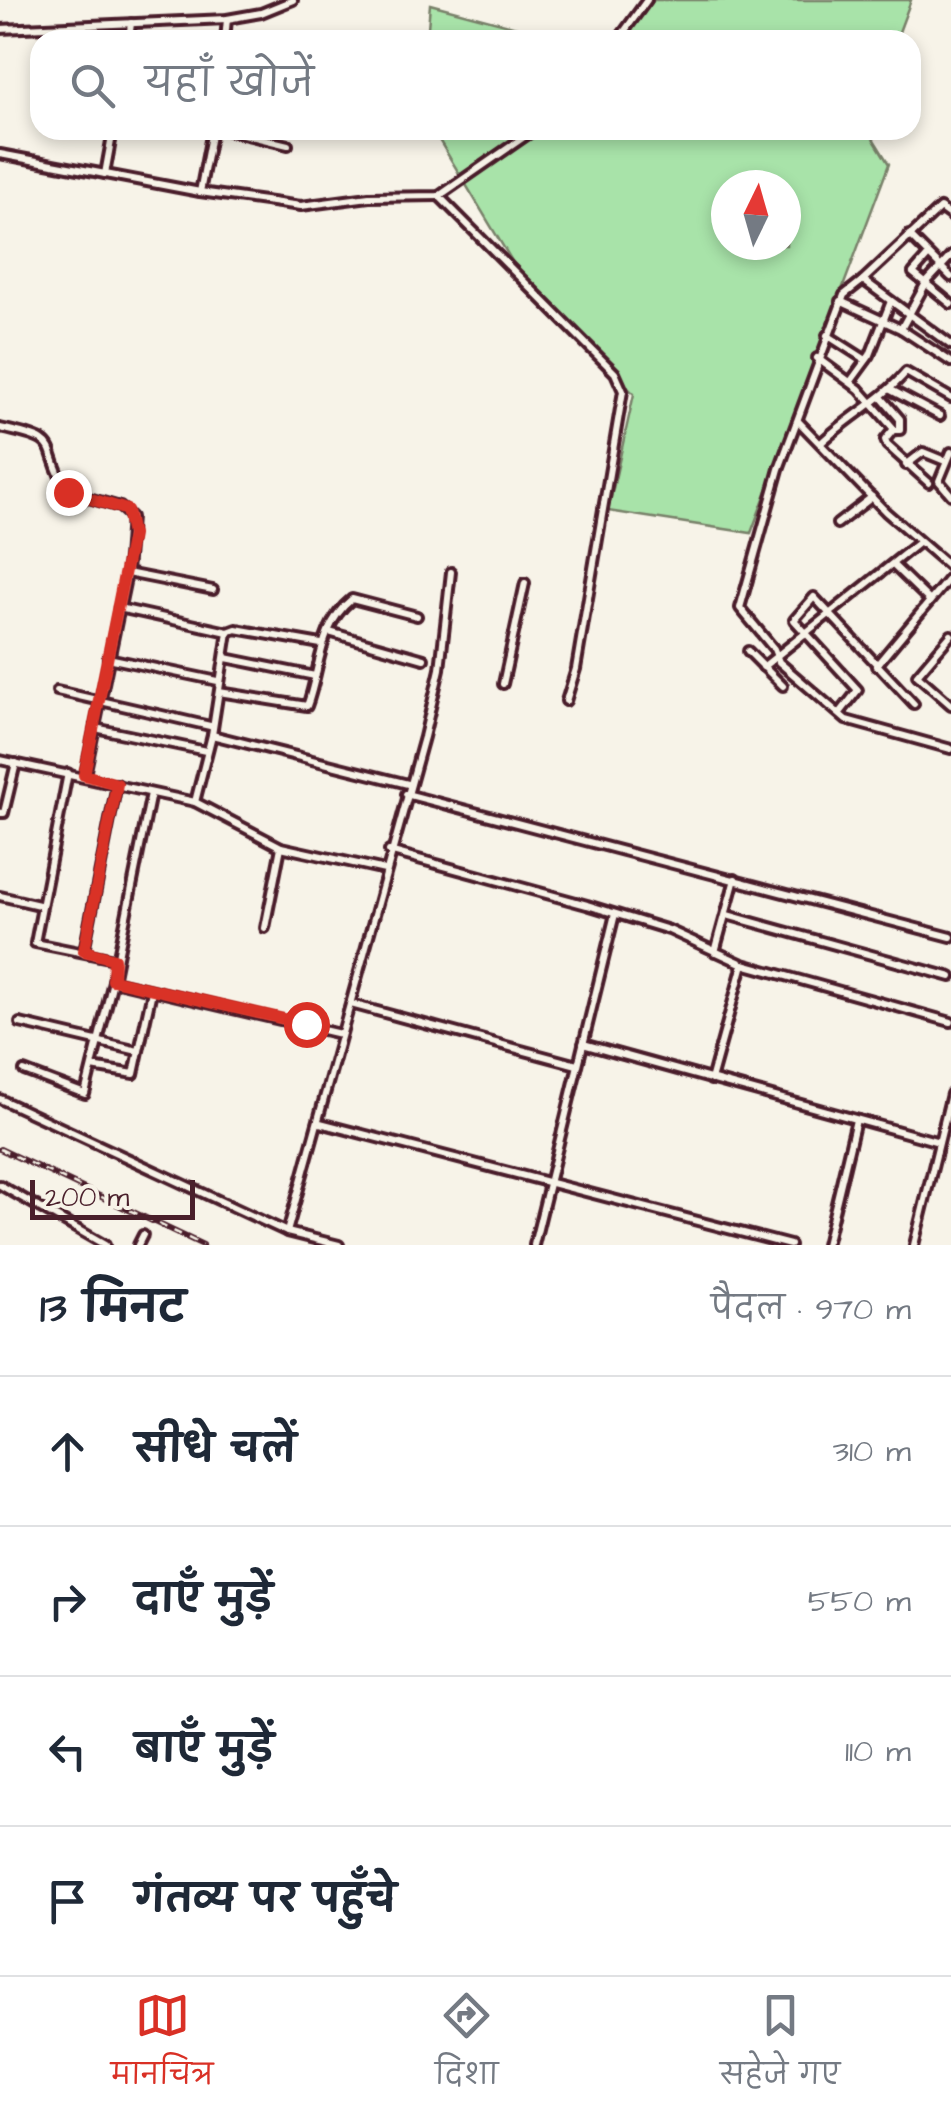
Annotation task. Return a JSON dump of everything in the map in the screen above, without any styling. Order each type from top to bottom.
[{"type":"street","points":[[261,13],[262,0]]},
{"type":"street","points":[[0,29],[227,19],[261,13],[293,0]]},
{"type":"street","points":[[625,30],[647,0]]},
{"type":"street","points":[[226,30],[227,19]]},
{"type":"street","points":[[131,23],[131,30]]},
{"type":"street","points":[[105,174],[111,140]]},
{"type":"street","points":[[200,192],[210,140]]},
{"type":"street","points":[[270,140],[288,144]]},
{"type":"street","points":[[0,154],[200,192],[301,206],[351,198],[439,196],[520,140]]},
{"type":"street","points":[[439,196],[615,373],[622,390],[576,668],[566,701]]},
{"type":"street","points":[[951,216],[940,208],[840,301],[780,469],[740,608],[776,656],[810,692],[846,720],[951,748]]},
{"type":"street","points":[[910,236],[951,276]]},
{"type":"street","points":[[928,256],[912,273],[951,304]]},
{"type":"street","points":[[901,329],[926,283],[951,256]]},
{"type":"street","points":[[863,280],[951,345]]},
{"type":"street","points":[[840,301],[901,329],[951,362]]},
{"type":"street","points":[[851,381],[866,360],[891,301]]},
{"type":"street","points":[[826,335],[866,360]]},
{"type":"street","points":[[817,358],[851,381],[894,429],[900,430],[902,424],[881,397]]},
{"type":"street","points":[[821,443],[870,402],[891,390],[906,372],[951,398]]},
{"type":"street","points":[[891,390],[940,416]]},
{"type":"street","points":[[799,422],[918,543],[951,568]]},
{"type":"street","points":[[0,428],[43,438],[54,450],[68,492],[127,510],[132,535],[127,573],[84,775]]},
{"type":"street","points":[[894,429],[885,440],[906,465],[929,483]]},
{"type":"street","points":[[906,465],[923,452],[945,461]]},
{"type":"street","points":[[951,452],[939,481],[951,496]]},
{"type":"street","points":[[837,524],[872,497]]},
{"type":"street","points":[[763,667],[918,543]]},
{"type":"street","points":[[893,565],[930,601]]},
{"type":"street","points":[[287,1232],[320,1124],[340,1034],[352,1004],[384,870],[440,669],[451,572]]},
{"type":"street","points":[[127,573],[213,590]]},
{"type":"street","points":[[876,666],[951,576]]},
{"type":"street","points":[[502,684],[525,583]]},
{"type":"street","points":[[840,713],[858,690],[803,634],[794,616],[814,598],[914,704]]},
{"type":"street","points":[[219,692],[304,707],[321,644],[352,599],[417,616]]},
{"type":"street","points":[[119,608],[228,632],[236,628],[321,644]]},
{"type":"street","points":[[195,802],[228,632]]},
{"type":"street","points":[[328,632],[424,659]]},
{"type":"street","points":[[949,642],[917,675],[951,705]]},
{"type":"street","points":[[748,652],[784,686]]},
{"type":"street","points":[[108,658],[218,680]]},
{"type":"street","points":[[226,658],[314,676]]},
{"type":"street","points":[[57,692],[408,784]]},
{"type":"street","points":[[95,728],[206,751]]},
{"type":"street","points":[[0,760],[84,775],[195,802],[281,847],[384,870]]},
{"type":"street","points":[[0,812],[4,813],[16,763]]},
{"type":"street","points":[[68,774],[35,943],[114,959]]},
{"type":"street","points":[[84,951],[117,784]]},
{"type":"street","points":[[24,1071],[85,1094],[113,980],[114,959],[151,792]]},
{"type":"street","points":[[406,794],[951,937]]},
{"type":"street","points":[[265,928],[281,847]]},
{"type":"street","points":[[389,852],[669,930],[744,964],[951,1022]]},
{"type":"street","points":[[714,952],[736,879]]},
{"type":"street","points":[[0,896],[40,906]]},
{"type":"street","points":[[534,1245],[615,914]]},
{"type":"street","points":[[727,915],[951,976]]},
{"type":"street","points":[[711,1080],[744,964]]},
{"type":"street","points":[[113,980],[340,1034]]},
{"type":"street","points":[[92,1067],[134,1074],[152,991]]},
{"type":"street","points":[[352,1004],[577,1065]]},
{"type":"street","points":[[20,1023],[138,1051]]},
{"type":"street","points":[[583,1044],[939,1142]]},
{"type":"street","points":[[914,1245],[951,1094]]},
{"type":"street","points":[[0,1099],[287,1232],[339,1245]]},
{"type":"street","points":[[826,1245],[856,1120]]},
{"type":"street","points":[[320,1124],[790,1245]]},
{"type":"street","points":[[0,1184],[105,1245]]},
{"type":"street","points":[[138,1245],[143,1234]]},
{"type":"green space","points":[[654,0],[911,0],[900,30],[630,30]]},
{"type":"green space","points":[[430,4],[528,30],[428,30]]},
{"type":"green space","points":[[439,140],[874,140],[889,164],[751,533],[608,511],[634,394],[530,291]]},
{"type":"railway","points":[[0,1149],[203,1245]]},
{"type":"route","points":[[68,492],[127,510],[132,535],[84,775],[117,784],[84,951],[114,959],[113,980],[306,1024]]}]
